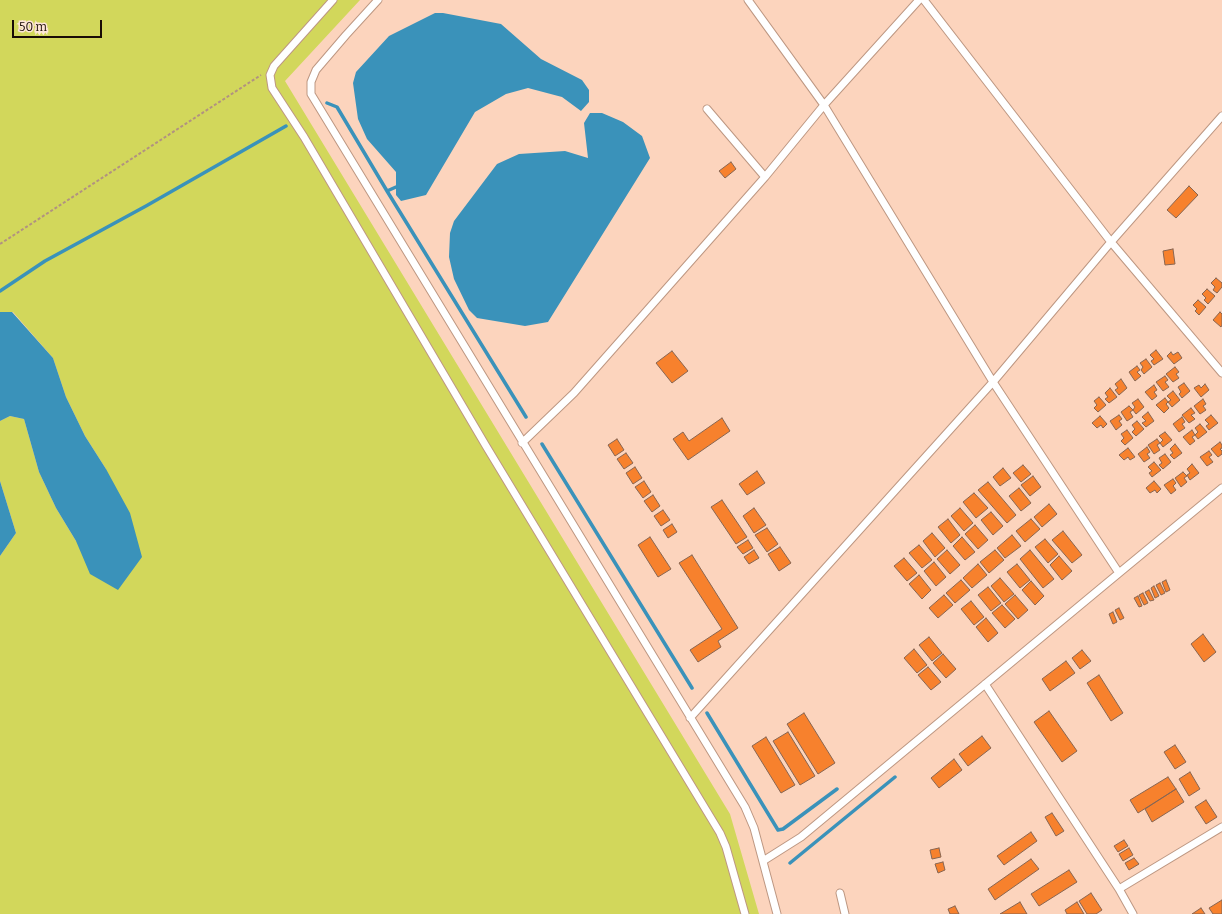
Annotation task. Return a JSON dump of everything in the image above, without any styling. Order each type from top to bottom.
[{"type":"lane","points":[[333,0],[274,66],[270,75],[272,88],[304,137],[486,446],[720,833],[726,847],[744,914]]},
{"type":"lane","points":[[378,0],[316,70],[311,82],[311,94],[522,443],[745,807],[754,828],[777,914]]},
{"type":"lane","points":[[748,0],[824,105],[994,382],[1119,573]]},
{"type":"lane","points":[[522,443],[574,393],[765,177],[824,105],[919,0]]},
{"type":"lane","points":[[924,0],[1111,242],[1222,373]]},
{"type":"lane","points":[[707,109],[765,177]]},
{"type":"lane","points":[[690,718],[994,382],[1111,242],[1222,116]]},
{"type":"lane","points":[[763,862],[801,837],[1222,488]]},
{"type":"lane","points":[[985,684],[1119,889],[1133,914]]},
{"type":"lane","points":[[1119,889],[1222,827]]},
{"type":"lane","points":[[840,894],[845,914]]},
{"type":"path","points":[[0,244],[274,66]]},
{"type":"shaded area","points":[[0,0],[360,0],[285,81],[730,814],[759,914],[0,914],[0,556],[16,533],[0,481],[0,421],[10,416],[24,419],[39,472],[56,508],[76,541],[106,469],[85,436],[66,397],[53,358],[13,312],[0,312]]},
{"type":"water","points":[[435,13],[443,13],[501,24],[541,59],[582,80],[589,90],[589,102],[581,111],[562,97],[528,88],[506,94],[475,112],[426,195],[401,201],[396,195],[396,172],[367,139],[358,119],[353,83],[356,72],[389,36]]},
{"type":"water","points":[[590,113],[602,113],[623,122],[642,136],[650,158],[548,322],[525,326],[477,318],[469,310],[454,279],[449,257],[450,233],[454,221],[497,164],[519,154],[565,151],[588,158],[584,123]]},
{"type":"water","points":[[0,312],[12,312],[53,358],[66,397],[85,436],[106,469],[130,513],[142,557],[118,590],[90,574],[76,541],[56,508],[39,472],[24,419],[10,416],[0,421]]},
{"type":"water","points":[[0,481],[16,533],[0,556]]},
{"type":"building","points":[[731,162],[736,169],[725,178],[719,171]]},
{"type":"building","points":[[1189,186],[1198,195],[1176,218],[1167,210]]},
{"type":"building","points":[[1173,249],[1175,264],[1165,265],[1163,251]]},
{"type":"building","points":[[1216,278],[1222,283],[1222,287],[1217,293],[1213,290],[1215,287],[1211,283]]},
{"type":"building","points":[[1207,289],[1215,296],[1208,304],[1204,300],[1206,298],[1202,294]]},
{"type":"building","points":[[1198,300],[1206,307],[1199,315],[1195,311],[1197,309],[1193,305]]},
{"type":"building","points":[[1220,312],[1222,314],[1221,327],[1213,320]]},
{"type":"building","points":[[1156,350],[1163,359],[1154,365],[1151,361],[1154,359],[1150,355]]},
{"type":"building","points":[[672,351],[688,371],[672,383],[656,363]]},
{"type":"building","points":[[1171,352],[1173,355],[1178,352],[1182,358],[1174,364],[1167,356]]},
{"type":"building","points":[[1146,359],[1152,367],[1144,374],[1141,370],[1143,367],[1140,363]]},
{"type":"building","points":[[1137,366],[1140,370],[1137,372],[1141,376],[1135,381],[1129,372]]},
{"type":"building","points":[[1175,367],[1179,372],[1176,374],[1179,378],[1173,382],[1166,374]]},
{"type":"building","points":[[1165,376],[1168,380],[1165,382],[1169,387],[1163,391],[1156,382]]},
{"type":"building","points":[[1121,379],[1127,388],[1119,395],[1115,390],[1118,388],[1115,384]]},
{"type":"building","points":[[1184,383],[1190,391],[1182,398],[1179,394],[1181,392],[1178,387]]},
{"type":"building","points":[[1205,384],[1209,390],[1201,397],[1194,388],[1199,385],[1201,388]]},
{"type":"building","points":[[1154,385],[1157,390],[1154,392],[1157,396],[1152,400],[1145,392]]},
{"type":"building","points":[[1110,388],[1117,397],[1109,403],[1105,399],[1108,397],[1105,393]]},
{"type":"building","points":[[1173,391],[1180,400],[1172,407],[1168,402],[1171,400],[1167,396]]},
{"type":"building","points":[[1099,397],[1106,405],[1098,412],[1094,408],[1097,405],[1094,401]]},
{"type":"building","points":[[1165,398],[1168,402],[1166,404],[1169,408],[1164,413],[1156,405]]},
{"type":"building","points":[[1138,399],[1144,407],[1136,414],[1133,410],[1135,407],[1132,403]]},
{"type":"building","points":[[1203,399],[1206,404],[1203,406],[1206,410],[1200,414],[1194,406]]},
{"type":"building","points":[[1129,406],[1133,410],[1130,412],[1133,417],[1127,421],[1121,412]]},
{"type":"building","points":[[1191,408],[1195,413],[1191,415],[1195,419],[1189,423],[1182,415]]},
{"type":"building","points":[[1148,412],[1154,421],[1146,427],[1142,423],[1146,421],[1142,417]]},
{"type":"building","points":[[1119,415],[1122,419],[1119,421],[1122,425],[1116,430],[1110,421]]},
{"type":"building","points":[[1211,415],[1218,423],[1209,430],[1206,426],[1209,424],[1205,420]]},
{"type":"building","points":[[1100,416],[1107,424],[1103,428],[1101,425],[1097,428],[1092,423]]},
{"type":"building","points":[[1182,417],[1185,422],[1182,424],[1185,428],[1179,432],[1173,424]]},
{"type":"building","points":[[722,418],[730,431],[688,460],[673,439],[683,432],[689,441]]},
{"type":"building","points":[[1137,421],[1144,429],[1136,436],[1132,432],[1135,429],[1132,425]]},
{"type":"building","points":[[1200,424],[1207,432],[1198,439],[1195,435],[1198,432],[1195,428]]},
{"type":"building","points":[[1127,430],[1133,438],[1125,445],[1121,441],[1124,438],[1121,434]]},
{"type":"building","points":[[1192,430],[1195,435],[1192,437],[1195,441],[1190,445],[1183,437]]},
{"type":"building","points":[[1165,432],[1172,440],[1163,447],[1160,443],[1163,440],[1159,436]]},
{"type":"building","points":[[617,439],[624,450],[615,456],[608,445]]},
{"type":"building","points":[[1157,439],[1160,443],[1157,445],[1160,450],[1154,454],[1148,445]]},
{"type":"building","points":[[1220,442],[1222,445],[1222,448],[1220,449],[1222,454],[1218,457],[1211,449]]},
{"type":"building","points":[[1175,444],[1182,453],[1174,459],[1170,455],[1173,453],[1170,449]]},
{"type":"building","points":[[1147,447],[1150,452],[1147,454],[1150,458],[1144,462],[1138,454]]},
{"type":"building","points":[[1128,448],[1135,457],[1130,460],[1128,457],[1124,460],[1119,455]]},
{"type":"building","points":[[1209,451],[1212,455],[1209,457],[1213,462],[1207,466],[1200,457]]},
{"type":"building","points":[[626,453],[633,463],[624,469],[617,459]]},
{"type":"building","points":[[1165,454],[1171,462],[1163,469],[1159,465],[1162,463],[1159,458]]},
{"type":"building","points":[[1154,462],[1161,470],[1152,477],[1149,473],[1152,471],[1148,467]]},
{"type":"building","points":[[1192,464],[1199,473],[1190,480],[1187,475],[1190,473],[1187,469]]},
{"type":"building","points":[[1023,465],[1031,474],[1021,482],[1013,473]]},
{"type":"building","points":[[635,467],[642,478],[633,484],[626,473]]},
{"type":"building","points":[[1003,468],[1011,478],[1000,486],[993,477]]},
{"type":"building","points":[[757,471],[765,483],[747,495],[739,484]]},
{"type":"building","points":[[1183,472],[1187,476],[1184,478],[1187,482],[1181,487],[1175,478]]},
{"type":"building","points":[[1033,476],[1041,487],[1030,496],[1021,485]]},
{"type":"building","points":[[1173,479],[1176,483],[1173,486],[1176,490],[1171,494],[1164,485]]},
{"type":"building","points":[[644,481],[651,492],[643,498],[635,487]]},
{"type":"building","points":[[1154,481],[1161,489],[1157,493],[1155,490],[1150,493],[1146,488]]},
{"type":"building","points":[[988,482],[1016,515],[1007,523],[978,490]]},
{"type":"building","points":[[1019,488],[1031,503],[1021,511],[1009,496]]},
{"type":"building","points":[[974,493],[988,508],[976,518],[963,502]]},
{"type":"building","points":[[653,495],[660,506],[652,512],[644,501]]},
{"type":"building","points":[[722,500],[747,537],[736,544],[711,507]]},
{"type":"building","points":[[1049,504],[1057,514],[1042,527],[1034,517]]},
{"type":"building","points":[[754,508],[766,525],[754,533],[743,516]]},
{"type":"building","points":[[960,508],[973,523],[964,531],[951,516]]},
{"type":"building","points":[[663,510],[670,520],[661,526],[654,516]]},
{"type":"building","points":[[991,512],[1003,526],[993,535],[981,520]]},
{"type":"building","points":[[948,519],[960,535],[951,543],[938,527]]},
{"type":"building","points":[[1031,519],[1040,529],[1025,542],[1016,531]]},
{"type":"building","points":[[672,524],[677,532],[668,538],[663,530]]},
{"type":"building","points":[[975,525],[988,540],[978,549],[965,534]]},
{"type":"building","points":[[767,528],[778,544],[767,552],[755,535]]},
{"type":"building","points":[[1063,531],[1082,555],[1072,563],[1052,540]]},
{"type":"building","points":[[932,533],[945,548],[935,557],[923,541]]},
{"type":"building","points":[[1012,535],[1021,546],[1005,558],[997,548]]},
{"type":"building","points":[[650,537],[671,569],[658,577],[638,545]]},
{"type":"building","points":[[962,537],[975,552],[965,560],[953,546]]},
{"type":"building","points":[[1045,539],[1058,554],[1048,563],[1035,547]]},
{"type":"building","points":[[748,540],[753,548],[743,554],[737,547]]},
{"type":"building","points":[[919,545],[932,560],[922,568],[909,553]]},
{"type":"building","points":[[780,547],[791,563],[779,571],[768,554]]},
{"type":"building","points":[[754,550],[759,558],[749,564],[744,557]]},
{"type":"building","points":[[947,550],[960,565],[950,574],[937,559]]},
{"type":"building","points":[[995,550],[1004,560],[989,573],[980,562]]},
{"type":"building","points":[[1030,550],[1054,579],[1043,588],[1020,559]]},
{"type":"building","points":[[692,555],[738,628],[718,641],[721,647],[698,662],[690,650],[722,629],[679,563]]},
{"type":"building","points":[[1059,556],[1072,571],[1062,580],[1050,565]]},
{"type":"building","points":[[904,558],[917,573],[907,581],[894,566]]},
{"type":"building","points":[[934,562],[946,577],[936,586],[924,571]]},
{"type":"building","points":[[978,564],[987,575],[972,588],[963,578]]},
{"type":"building","points":[[1017,564],[1030,580],[1020,588],[1007,572]]},
{"type":"building","points":[[919,575],[931,590],[922,599],[909,584]]},
{"type":"building","points":[[1000,578],[1014,594],[1004,602],[991,586]]},
{"type":"building","points":[[961,580],[970,590],[955,603],[946,593]]},
{"type":"building","points":[[1166,580],[1170,590],[1166,592],[1162,582]]},
{"type":"building","points":[[1031,581],[1044,596],[1035,605],[1022,590]]},
{"type":"building","points":[[1160,583],[1165,593],[1161,595],[1156,585]]},
{"type":"building","points":[[1154,586],[1159,596],[1155,598],[1151,588]]},
{"type":"building","points":[[988,587],[1001,603],[991,611],[978,595]]},
{"type":"building","points":[[1149,590],[1154,600],[1150,601],[1145,592]]},
{"type":"building","points":[[1143,593],[1148,603],[1144,605],[1139,595]]},
{"type":"building","points":[[944,595],[953,605],[938,618],[929,608]]},
{"type":"building","points":[[1015,595],[1028,610],[1018,619],[1005,604]]},
{"type":"building","points":[[1138,596],[1142,606],[1139,607],[1134,598]]},
{"type":"building","points":[[971,601],[984,617],[974,625],[961,609]]},
{"type":"building","points":[[1002,605],[1015,619],[1005,628],[992,613]]},
{"type":"building","points":[[1119,608],[1124,618],[1120,620],[1115,610]]},
{"type":"building","points":[[1113,612],[1117,622],[1113,624],[1109,614]]},
{"type":"building","points":[[986,618],[998,633],[988,642],[976,627]]},
{"type":"building","points":[[1203,634],[1216,652],[1204,662],[1191,644]]},
{"type":"building","points":[[929,637],[942,653],[932,661],[919,645]]},
{"type":"building","points":[[914,649],[927,665],[917,673],[904,658]]},
{"type":"building","points":[[1082,650],[1091,661],[1080,669],[1072,658]]},
{"type":"building","points":[[943,654],[956,669],[946,678],[933,663]]},
{"type":"building","points":[[1066,661],[1075,673],[1050,691],[1042,679]]},
{"type":"building","points":[[928,667],[941,682],[931,690],[918,675]]},
{"type":"building","points":[[1099,675],[1123,713],[1111,721],[1087,683]]},
{"type":"building","points":[[1049,711],[1077,751],[1062,762],[1034,722]]},
{"type":"building","points":[[804,713],[835,763],[818,774],[787,724]]},
{"type":"building","points":[[788,732],[815,776],[800,785],[773,741]]},
{"type":"building","points":[[982,736],[991,748],[968,766],[959,754]]},
{"type":"building","points":[[766,737],[795,785],[781,793],[752,746]]},
{"type":"building","points":[[1175,745],[1186,762],[1175,769],[1164,752]]},
{"type":"building","points":[[954,759],[962,770],[939,788],[931,778]]},
{"type":"building","points":[[1190,772],[1200,789],[1189,796],[1179,779]]},
{"type":"building","points":[[1168,777],[1176,789],[1138,813],[1130,800]]},
{"type":"building","points":[[1176,789],[1184,802],[1152,822],[1145,809]]},
{"type":"building","points":[[1206,800],[1217,817],[1206,824],[1195,807]]},
{"type":"building","points":[[1052,813],[1064,831],[1056,836],[1045,817]]},
{"type":"building","points":[[1031,832],[1037,841],[1004,865],[997,856]]},
{"type":"building","points":[[1124,840],[1128,846],[1118,852],[1114,846]]},
{"type":"building","points":[[939,848],[941,857],[932,859],[930,850]]},
{"type":"building","points":[[1129,848],[1133,855],[1123,861],[1119,854]]},
{"type":"building","points":[[1134,858],[1139,864],[1129,870],[1125,863]]},
{"type":"building","points":[[1031,859],[1039,869],[995,900],[988,889]]},
{"type":"building","points":[[943,862],[945,870],[938,873],[935,864]]},
{"type":"building","points":[[1069,870],[1077,882],[1039,906],[1031,894]]},
{"type":"building","points":[[1091,893],[1102,910],[1096,914],[1087,914],[1079,901]]},
{"type":"building","points":[[1222,900],[1222,914],[1213,914],[1209,908]]},
{"type":"building","points":[[1020,902],[1027,914],[1000,914]]},
{"type":"building","points":[[1077,902],[1084,914],[1067,914],[1065,910]]},
{"type":"building","points":[[955,906],[959,914],[950,914],[948,909]]},
{"type":"building","points":[[1201,908],[1205,914],[1192,914]]},
{"type":"waterway","points":[[327,103],[337,107],[526,417]]},
{"type":"waterway","points":[[0,291],[45,261],[146,206],[286,126]]},
{"type":"waterway","points":[[387,191],[396,187]]},
{"type":"waterway","points":[[542,444],[692,688]]},
{"type":"waterway","points":[[707,713],[778,830],[783,829],[837,789]]},
{"type":"waterway","points":[[790,863],[895,777]]}]
